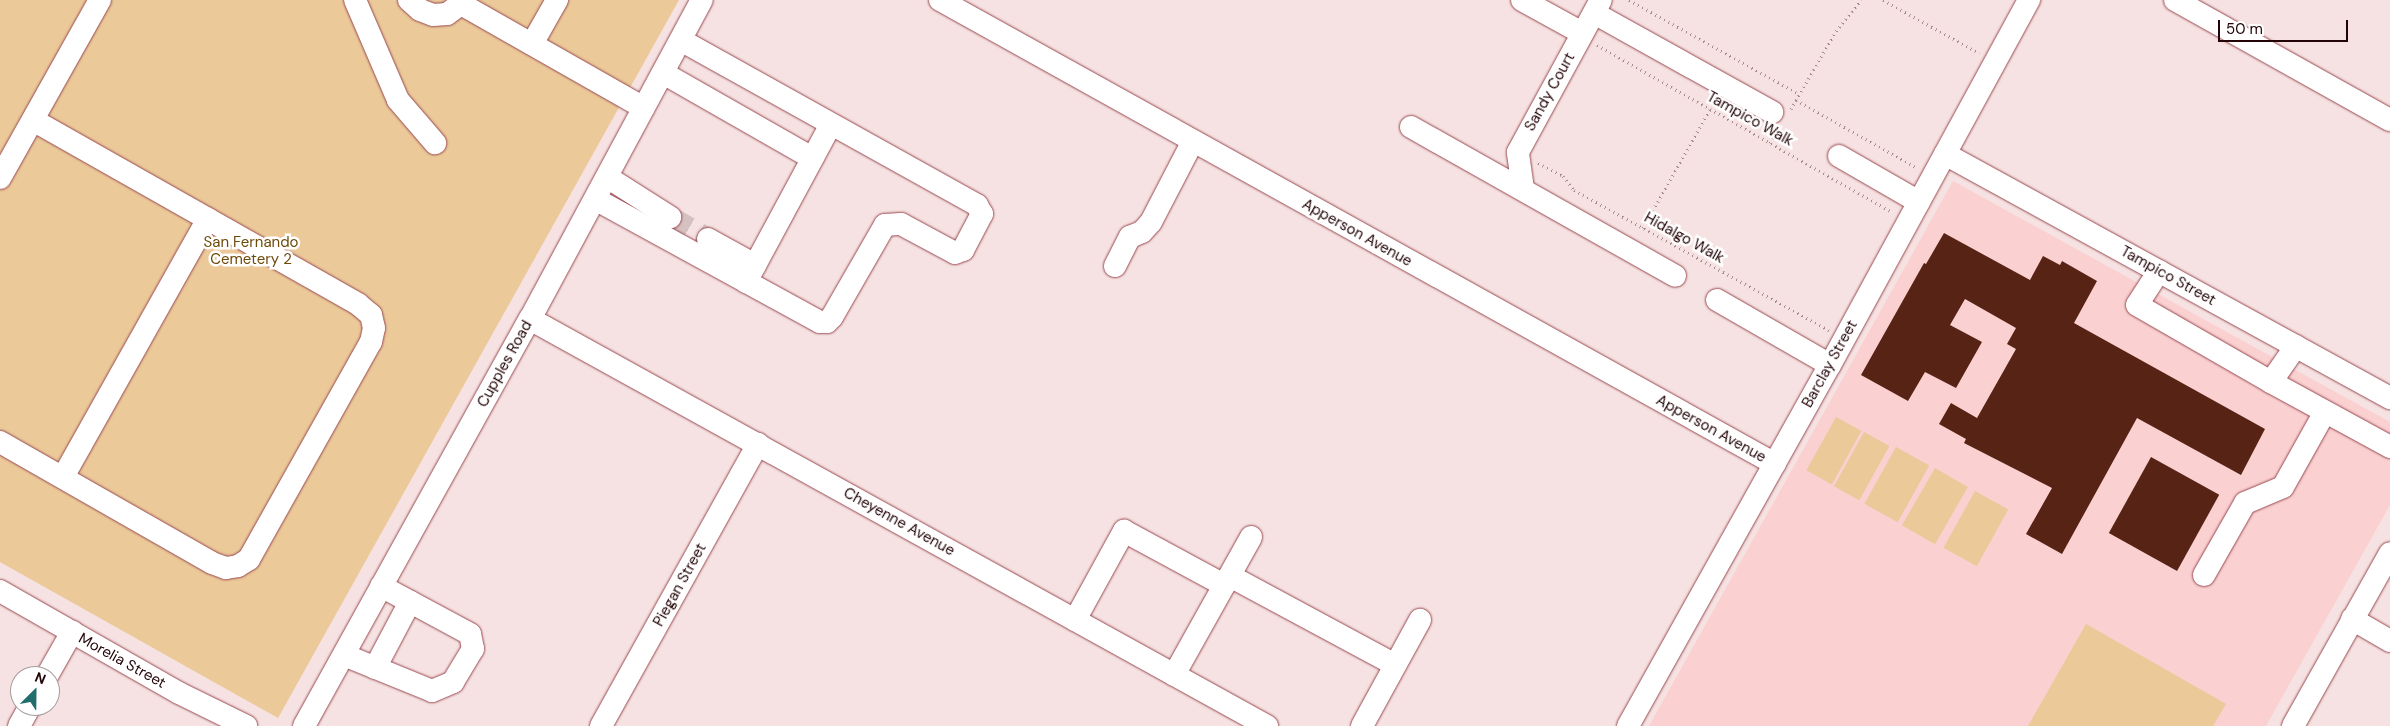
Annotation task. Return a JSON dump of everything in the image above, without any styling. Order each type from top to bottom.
[{"type":"street","points":[[0,178],[100,0]]},
{"type":"street","points":[[355,0],[398,100],[435,143]]},
{"type":"street","points":[[409,0],[420,10],[433,15],[447,14],[461,2],[644,108]]},
{"type":"street","points":[[532,44],[557,0]]},
{"type":"street","name":"Cupples Road","points":[[304,726],[530,319],[702,0]]},
{"type":"street","name":"Apperson Avenue","points":[[940,0],[1775,464]]},
{"type":"street","points":[[1522,0],[1582,35]]},
{"type":"street","name":"Barclay Street","points":[[1628,726],[1845,338],[2029,0]]},
{"type":"street","points":[[2175,0],[2390,120]]},
{"type":"street","points":[[1597,6],[1781,116]]},
{"type":"street","name":"Sandy Court","points":[[1518,152],[1597,6]]},
{"type":"street","points":[[680,40],[977,205],[982,214],[964,250],[956,253],[900,224],[885,225],[827,322],[820,322],[750,273],[708,239]]},
{"type":"street","points":[[663,73],[812,158]]},
{"type":"street","points":[[0,442],[212,563],[226,568],[238,566],[249,559],[357,368],[371,342],[374,328],[371,315],[358,304],[33,120]]},
{"type":"street","points":[[750,273],[831,124]]},
{"type":"street","points":[[1411,127],[1524,189],[1675,276]]},
{"type":"street","points":[[1115,266],[1130,237],[1142,232],[1151,222],[1193,141]]},
{"type":"street","points":[[1518,152],[1524,189]]},
{"type":"street","name":"Tampico Street","points":[[1945,154],[2390,398]]},
{"type":"street","points":[[1838,156],[1914,212]]},
{"type":"street","points":[[607,177],[670,217]]},
{"type":"street","points":[[595,199],[750,273]]},
{"type":"street","points":[[63,478],[208,219]]},
{"type":"street","points":[[2158,271],[2137,305],[2271,382],[2390,447]]},
{"type":"street","points":[[1717,300],[1830,365]]},
{"type":"street","name":"Cheyenne Avenue","points":[[530,319],[1267,726]]},
{"type":"street","points":[[2271,382],[2296,346]]},
{"type":"street","points":[[2204,575],[2244,503],[2283,487],[2325,412]]},
{"type":"street","name":"Piegan Street","points":[[602,726],[758,444]]},
{"type":"street","points":[[1075,620],[1124,531],[1395,665]]},
{"type":"street","points":[[1174,675],[1251,537]]},
{"type":"street","points":[[2293,726],[2390,553]]},
{"type":"street","points":[[344,655],[432,691],[453,682],[473,649],[470,634],[381,586]]},
{"type":"street","name":"Morelia Street","points":[[0,591],[180,693],[246,726]]},
{"type":"street","points":[[375,668],[410,602]]},
{"type":"street","points":[[2352,619],[2390,640]]},
{"type":"street","points":[[1362,726],[1420,620]]},
{"type":"street","points":[[53,666],[72,632]]},
{"type":"path","points":[[1629,0],[1799,94]]},
{"type":"path","points":[[1770,143],[1781,116],[1796,100],[1836,31],[1860,0]]},
{"type":"path","points":[[1883,0],[1995,62]]},
{"type":"path","name":"Tampico Walk","points":[[1582,35],[1770,143],[1914,212]]},
{"type":"path","points":[[1796,100],[1933,177]]},
{"type":"path","points":[[1643,228],[1710,109]]},
{"type":"path","name":"Hidalgo Walk","points":[[1518,152],[1563,176],[1574,190],[1845,338]]},
{"type":"shaded area","points":[[1953,181],[2390,422],[2390,505],[2266,726],[1649,726]]},
{"type":"green space","name":"San Fernando Cemetery 2","points":[[0,0],[679,0],[278,718],[0,562]]},
{"type":"green space","points":[[1836,417],[1861,431],[1832,484],[1806,470]]},
{"type":"green space","points":[[1864,432],[1889,446],[1859,500],[1834,486]]},
{"type":"green space","points":[[1896,447],[1929,465],[1898,522],[1864,504]]},
{"type":"green space","points":[[1935,468],[1968,487],[1935,544],[1902,525]]},
{"type":"green space","points":[[1975,491],[2008,509],[1977,566],[1943,548]]},
{"type":"green space","points":[[2086,624],[2226,704],[2213,726],[2028,726]]},
{"type":"building","points":[[1944,233],[2030,280],[2043,256],[2060,265],[2062,261],[2097,281],[2074,323],[2265,429],[2241,475],[2137,418],[2062,554],[2026,534],[2052,488],[1964,443],[1966,439],[1939,424],[1951,403],[1977,418],[2016,349],[2007,344],[2016,328],[1965,299],[1950,325],[1982,342],[1956,388],[1925,372],[1908,401],[1861,375],[1924,263],[1926,264]]},
{"type":"building","points":[[2151,457],[2219,495],[2177,571],[2109,533]]},
{"type":"tunnel","points":[[670,217],[708,239]]}]
